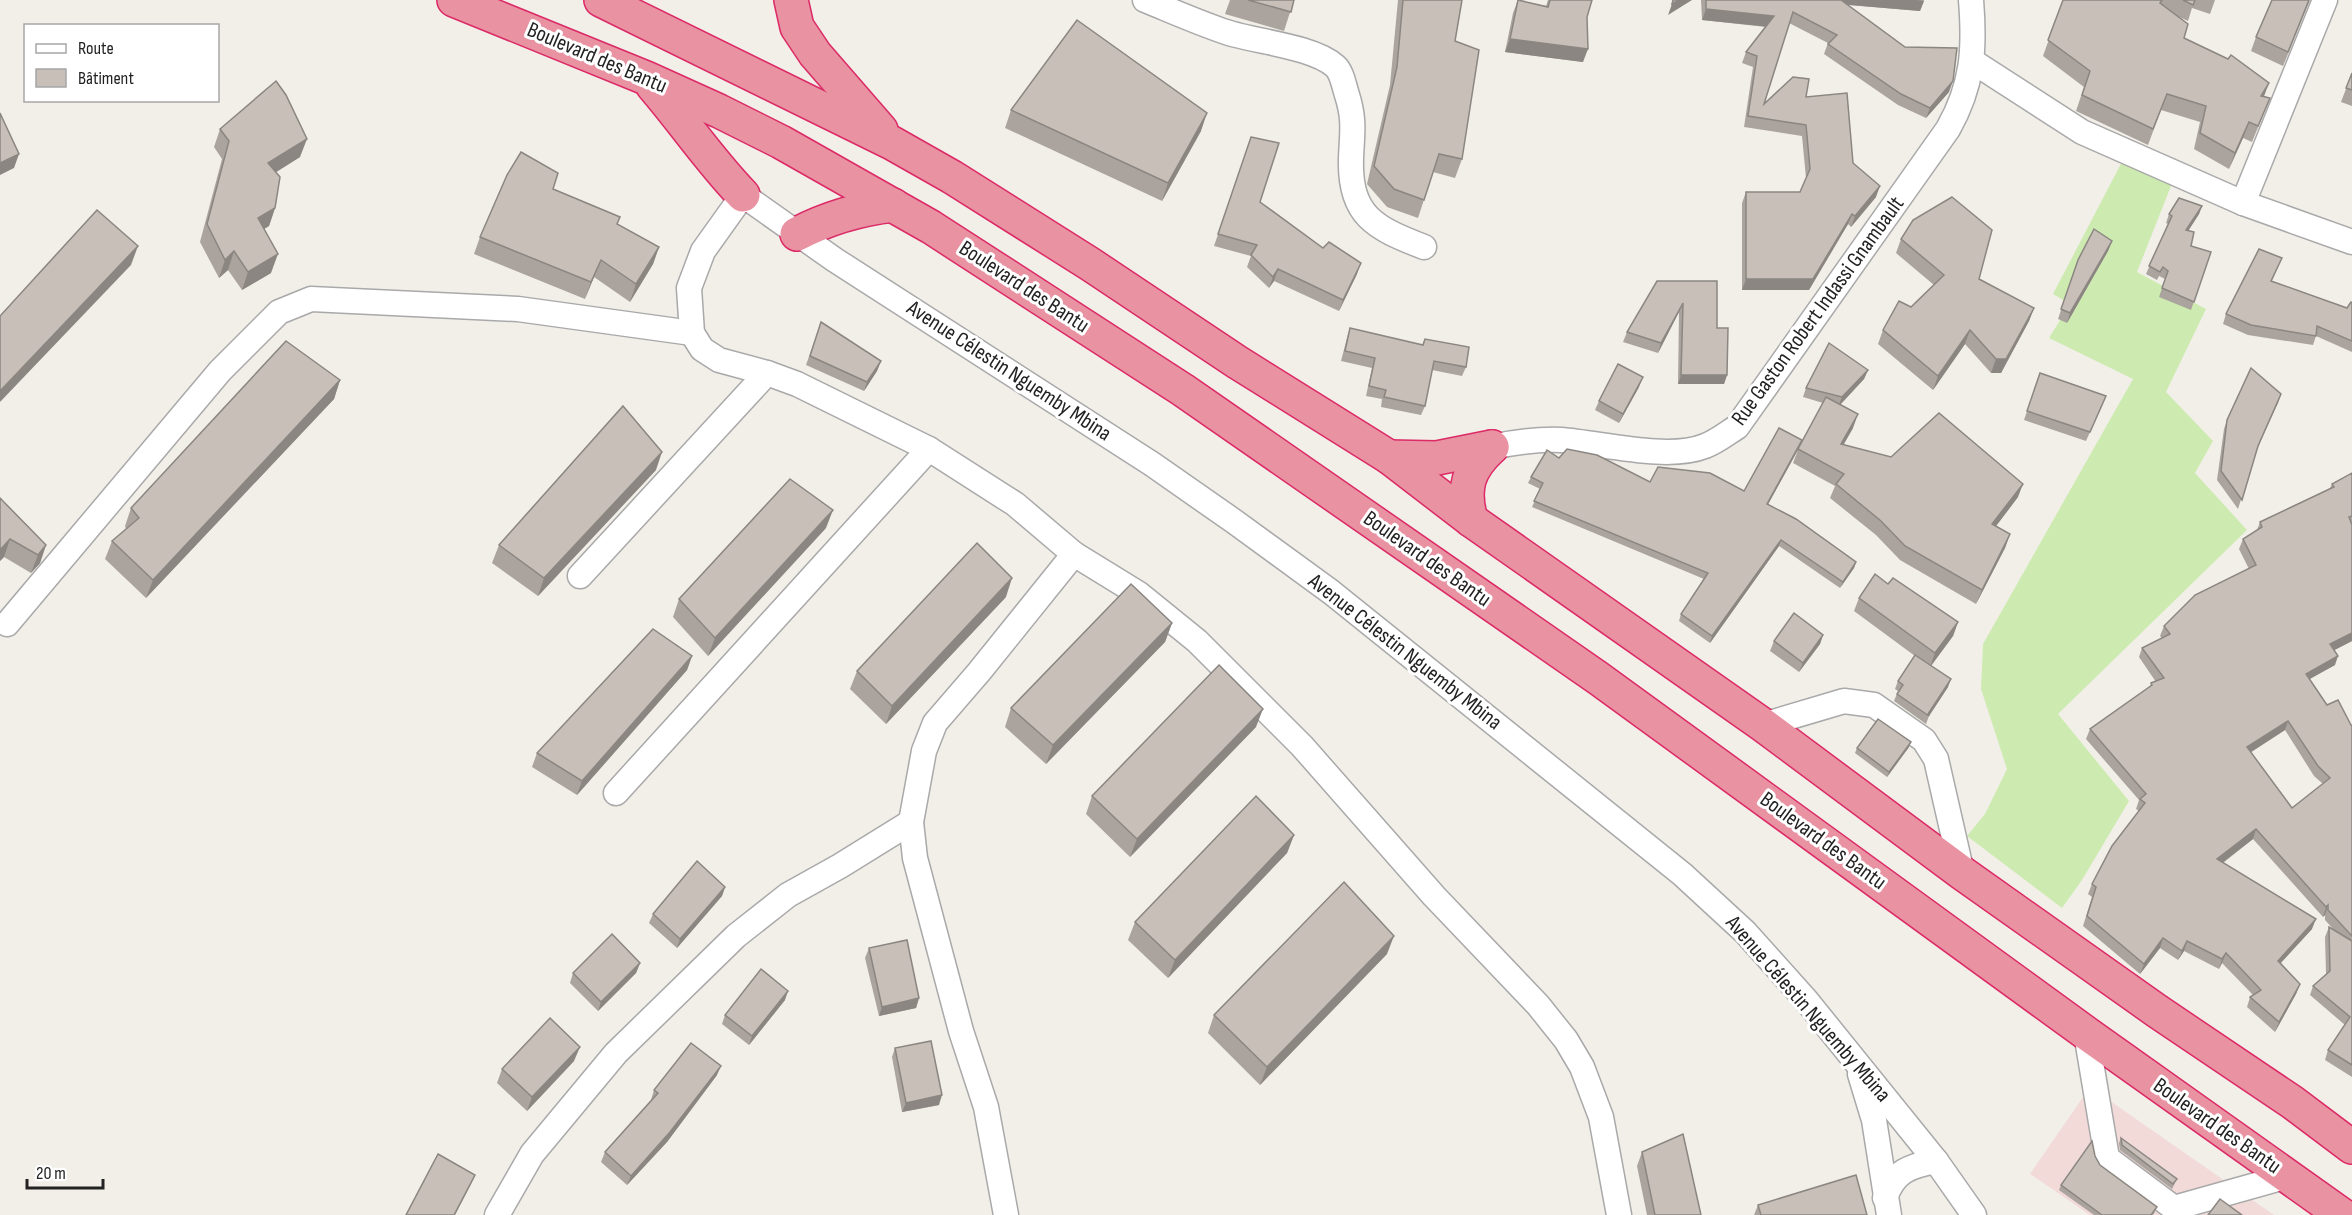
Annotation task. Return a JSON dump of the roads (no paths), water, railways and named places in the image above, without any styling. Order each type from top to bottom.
[{"type":"highway","name":"Boulevard des Bantu","points":[[454,0],[646,78],[719,111],[781,142],[931,227],[1192,396],[1598,678],[2086,1033],[2339,1213]]},
{"type":"highway","points":[[601,0],[892,143],[952,177],[1090,264],[1237,362],[1389,457],[1471,520],[1763,725],[1962,873],[2292,1102],[2352,1147]]},
{"type":"highway","points":[[790,0],[797,27],[815,54],[892,143]]},
{"type":"highway","points":[[646,78],[743,195]]},
{"type":"highway","points":[[796,234],[853,211],[893,205]]},
{"type":"highway","points":[[1389,457],[1437,458],[1492,447]]},
{"type":"highway","points":[[1471,520],[1467,506],[1469,478],[1474,466],[1492,447]]},
{"type":"street","points":[[1145,0],[1226,32],[1319,56],[1337,67],[1351,107],[1354,132],[1351,159],[1355,199],[1368,219],[1394,235],[1424,247]]},
{"type":"street","name":"Rue Gaston Robert Indassi Gnambault","points":[[1492,447],[1535,440],[1560,440],[1683,451],[1703,447],[1737,427],[1948,129],[1960,107],[1968,84],[1974,29],[1971,0]]},
{"type":"street","points":[[2243,203],[2325,0]]},
{"type":"street","points":[[1972,61],[2082,132],[2243,203],[2352,242]]},
{"type":"street","points":[[743,195],[714,235],[695,270],[689,288],[692,333],[702,349],[719,360],[767,373],[848,408],[929,449],[1015,504],[1074,554],[1139,594],[1197,641],[1302,746],[1434,896],[1538,1005],[1571,1049],[1582,1067],[1601,1117],[1619,1215]]},
{"type":"street","name":"Avenue Célestin Nguemby Mbina","points":[[743,195],[796,234],[1152,464],[1332,592],[1587,795],[1704,893],[1753,941],[1856,1059],[1936,1161],[1974,1215]]},
{"type":"street","points":[[7,624],[220,371],[279,312],[311,299],[518,309],[692,333]]},
{"type":"street","points":[[580,576],[767,373]]},
{"type":"street","points":[[616,794],[929,449]]},
{"type":"street","points":[[1006,1215],[986,1107],[961,1031],[918,869],[911,822],[924,751],[935,723],[980,672],[1074,554]]},
{"type":"street","points":[[1763,725],[1844,701],[1874,705],[1924,740],[1936,759],[1962,873]]},
{"type":"street","points":[[497,1215],[532,1154],[616,1053],[736,936],[788,895],[911,822]]},
{"type":"street","points":[[2086,1033],[2106,1158],[2174,1208],[2288,1176]]},
{"type":"street","points":[[1856,1059],[1874,1120],[1887,1206]]},
{"type":"street","points":[[1887,1206],[1889,1185],[1910,1167],[1936,1161]]}]
